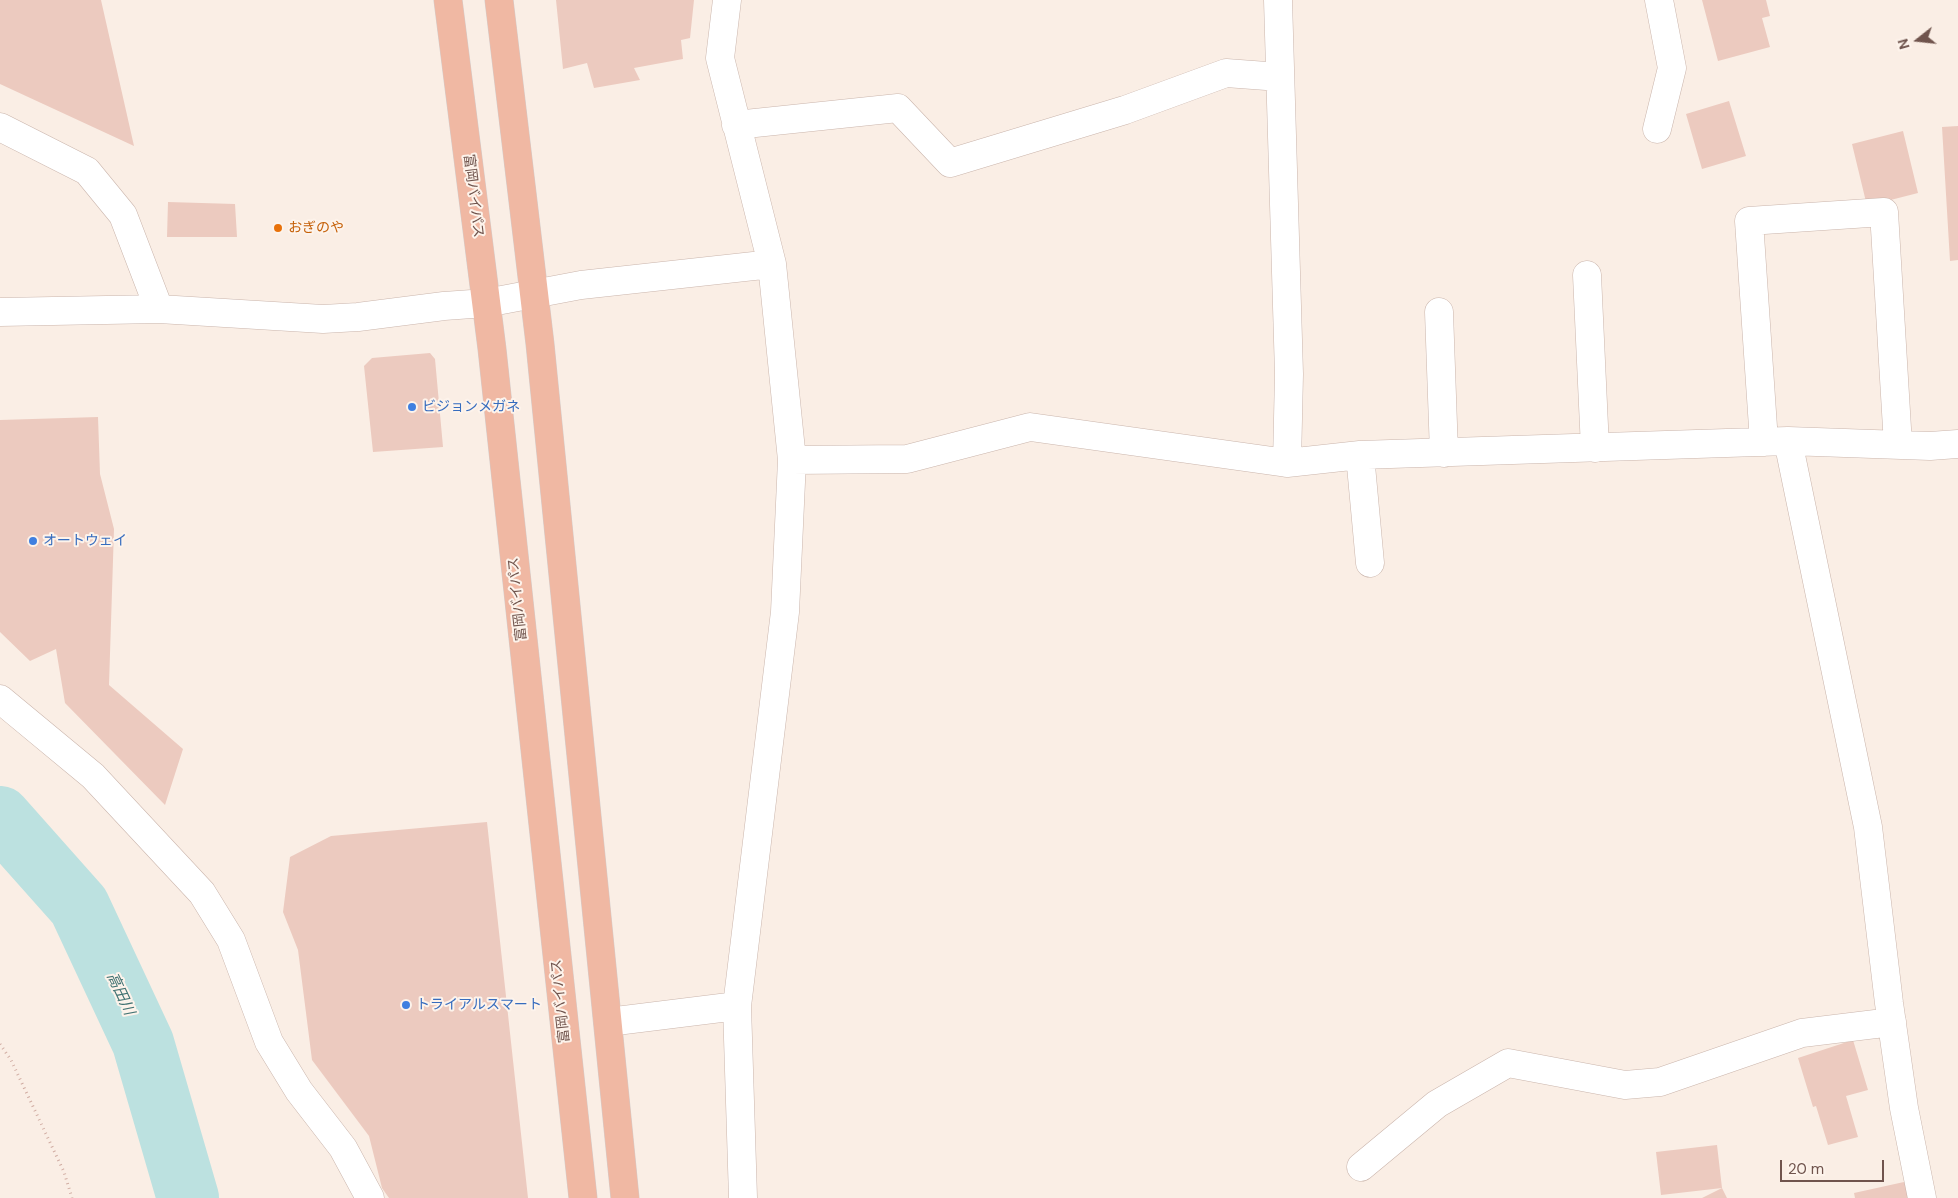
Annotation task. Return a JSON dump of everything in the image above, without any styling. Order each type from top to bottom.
[{"type":"highway","name":"富岡バイパス","points":[[448,0],[486,303],[583,1198]]},
{"type":"highway","points":[[499,0],[534,293],[625,1198]]},
{"type":"street","points":[[727,0],[720,58],[772,264],[792,460],[785,612],[737,1006],[743,1198]]},
{"type":"street","points":[[1278,0],[1289,374],[1287,463]]},
{"type":"street","points":[[1657,128],[1672,68],[1659,0]]},
{"type":"street","points":[[736,124],[898,108],[950,164],[1126,110],[1226,73],[1280,77]]},
{"type":"street","points":[[0,127],[88,171],[123,215],[159,309]]},
{"type":"street","points":[[1898,445],[1884,212],[1749,221],[1776,442],[1868,827],[1904,1108],[1922,1198]]},
{"type":"street","points":[[0,312],[159,309],[323,319],[358,317],[444,306],[486,303],[581,285],[772,264]]},
{"type":"street","points":[[1587,275],[1595,448]]},
{"type":"street","points":[[1439,312],[1444,452]]},
{"type":"street","points":[[792,460],[907,459],[1030,427],[1287,463],[1360,455],[1776,442],[1930,446],[1958,444]]},
{"type":"street","points":[[1360,455],[1370,563]]},
{"type":"street","points":[[0,699],[92,776],[202,893],[231,940],[270,1042],[299,1092],[343,1148],[370,1198]]},
{"type":"street","points":[[608,1022],[737,1006]]},
{"type":"street","points":[[1361,1167],[1436,1104],[1508,1063],[1625,1085],[1660,1082],[1802,1034],[1892,1022]]},
{"type":"path","points":[[0,1044],[10,1060],[64,1172],[72,1198]]},
{"type":"building","points":[[0,0],[101,0],[134,146],[0,84]]},
{"type":"building","points":[[556,0],[694,0],[690,38],[681,40],[683,59],[634,68],[640,80],[594,88],[587,63],[563,69]]},
{"type":"building","points":[[1702,0],[1766,0],[1770,16],[1762,18],[1770,47],[1718,61]]},
{"type":"building","points":[[1729,101],[1746,156],[1702,169],[1686,114]]},
{"type":"building","points":[[1958,126],[1958,260],[1950,261],[1942,127]]},
{"type":"building","points":[[1903,131],[1918,193],[1867,206],[1852,144]]},
{"type":"building","points":[[168,202],[235,204],[237,237],[167,237]]},
{"type":"building","points":[[430,353],[435,359],[443,447],[373,452],[364,366],[372,358]]},
{"type":"building","points":[[98,417],[100,474],[114,529],[109,685],[183,749],[165,805],[65,703],[56,649],[30,661],[0,632],[0,420]]},
{"type":"building","name":"トライアルスマート","points":[[487,822],[528,1198],[389,1198],[382,1188],[369,1136],[312,1060],[298,950],[283,912],[290,857],[331,836]]},
{"type":"building","points":[[1853,1040],[1868,1090],[1846,1096],[1858,1137],[1828,1145],[1816,1106],[1813,1107],[1798,1058]]},
{"type":"building","points":[[1717,1145],[1722,1188],[1661,1195],[1656,1152]]},
{"type":"building","points":[[1913,1180],[1917,1198],[1855,1198],[1854,1193]]},
{"type":"building","points":[[1722,1188],[1727,1198],[1702,1198]]},
{"type":"waterway","name":"高田川","points":[[0,817],[79,906],[143,1043],[188,1198]]},
{"type":"place","name":"おぎのや","points":[[278,228]]},
{"type":"place","name":"ビジョンメガネ","points":[[412,407]]},
{"type":"place","name":"オートウェイ","points":[[33,541]]},
{"type":"place","name":"トライアルスマート","points":[[406,1005]]}]
